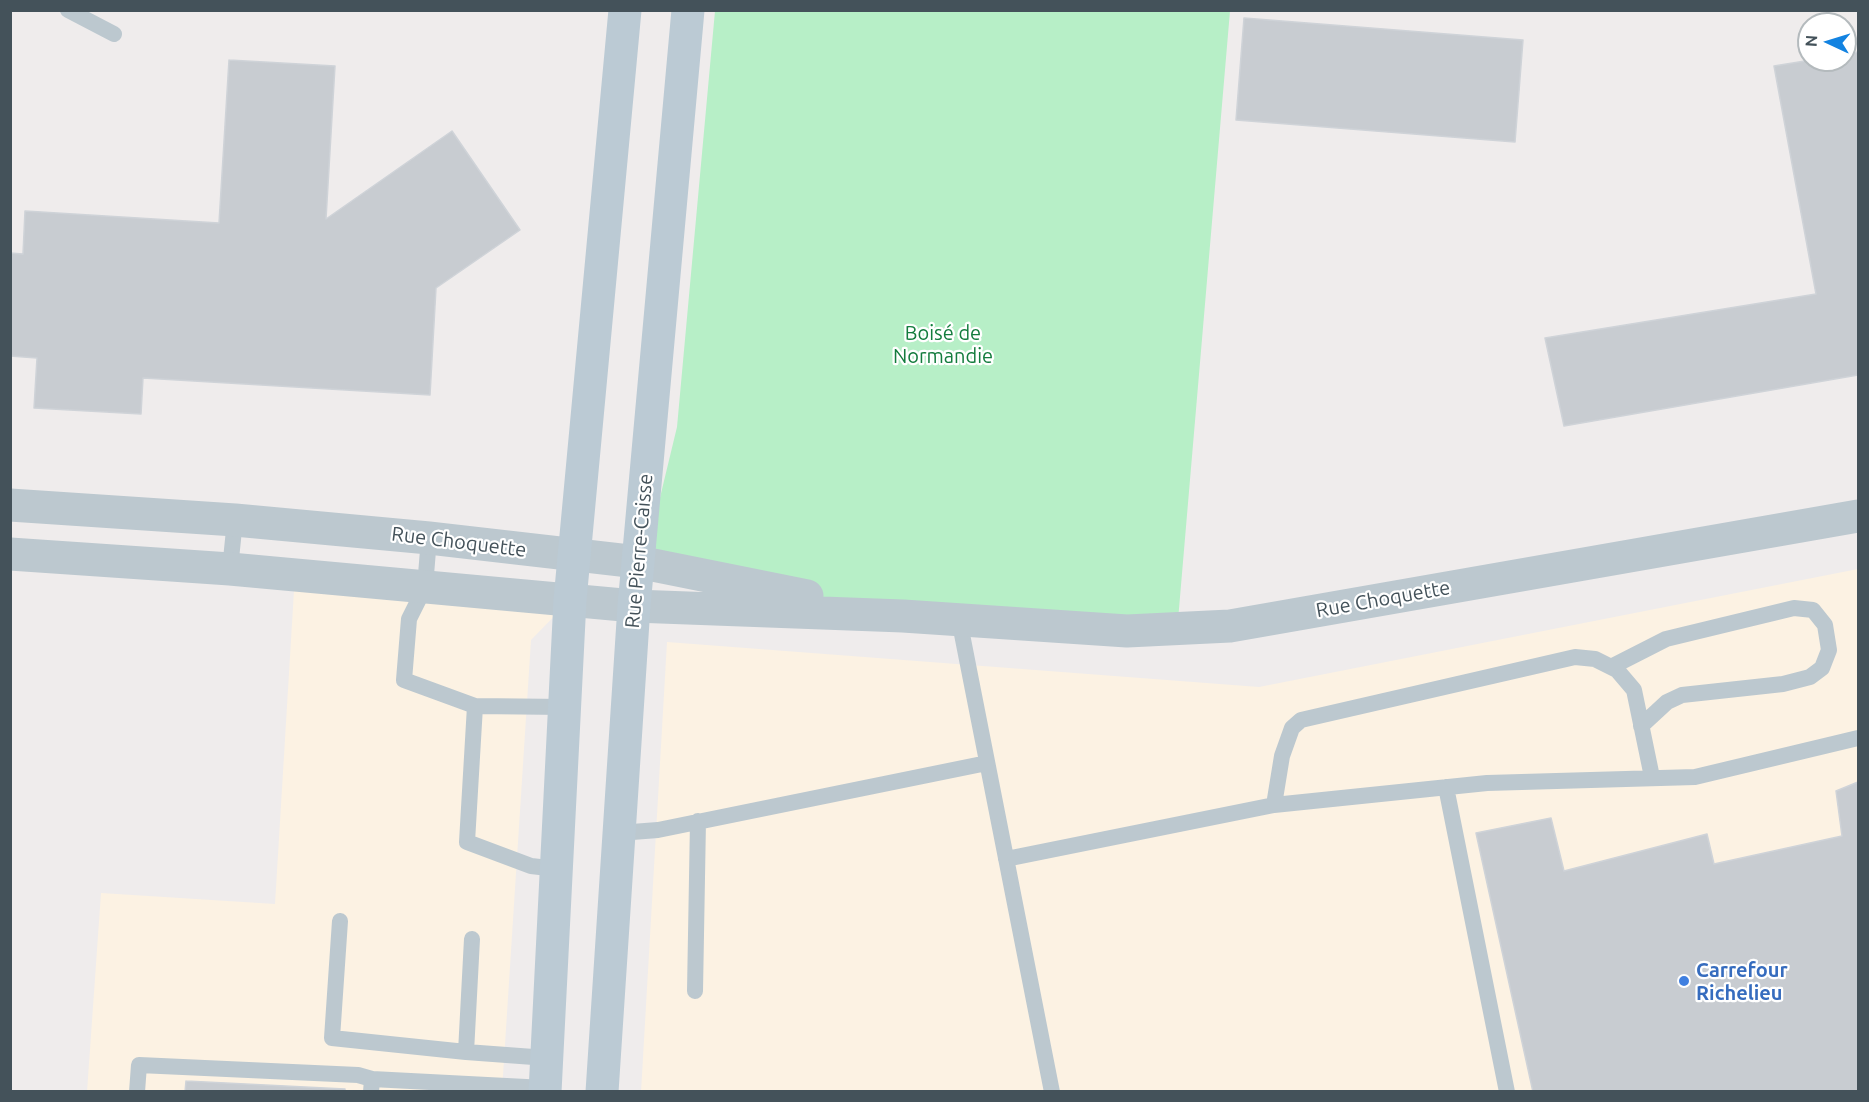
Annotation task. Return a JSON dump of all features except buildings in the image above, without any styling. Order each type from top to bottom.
[{"type":"street","points":[[546,1079],[570,600],[625,10]]},
{"type":"street","name":"Rue Pierre-Caisse","points":[[602,1092],[634,606],[688,10]]},
{"type":"street","name":"Rue Choquette","points":[[10,505],[235,520],[429,538],[638,562],[903,616]]},
{"type":"street","name":"Rue Choquette","points":[[10,554],[230,569],[634,606],[903,616],[1127,631],[1230,626],[1858,516]]},
{"type":"lane","points":[[68,10],[114,34]]},
{"type":"lane","points":[[230,569],[235,520]]},
{"type":"lane","points":[[429,538],[425,587],[409,619],[404,680],[475,706],[565,707]]},
{"type":"lane","points":[[1611,667],[1666,639],[1794,608],[1813,610],[1825,625],[1829,650],[1822,668],[1810,678],[1783,684],[1682,695],[1667,702],[1641,726]]},
{"type":"lane","points":[[959,620],[1052,1092]]},
{"type":"lane","points":[[1274,805],[1282,756],[1292,728],[1301,720],[1575,657],[1595,659],[1617,670],[1634,690],[1652,777]]},
{"type":"lane","points":[[475,706],[468,842],[531,866],[557,869]]},
{"type":"lane","points":[[1006,859],[1274,805],[1487,783],[1695,777],[1858,738]]},
{"type":"lane","points":[[619,832],[658,830],[987,763]]},
{"type":"lane","points":[[1446,787],[1507,1092]]},
{"type":"lane","points":[[695,991],[698,821]]},
{"type":"lane","points":[[340,921],[332,1038],[466,1052],[546,1079]]},
{"type":"lane","points":[[466,1052],[472,939]]},
{"type":"lane","points":[[137,1092],[139,1065],[358,1075],[372,1085],[546,1079]]},
{"type":"shaded area","points":[[1858,569],[1858,1091],[641,1092],[667,642],[1259,687]]},
{"type":"shaded area","points":[[295,574],[570,600],[531,640],[502,1091],[87,1092],[101,893],[275,904]]},
{"type":"green space","name":"Boisé de Normandie","points":[[715,11],[1230,11],[1177,632],[852,610],[644,564],[677,427]]},
{"type":"place","name":"Carrefour Richelieu","points":[[1684,981]]}]
